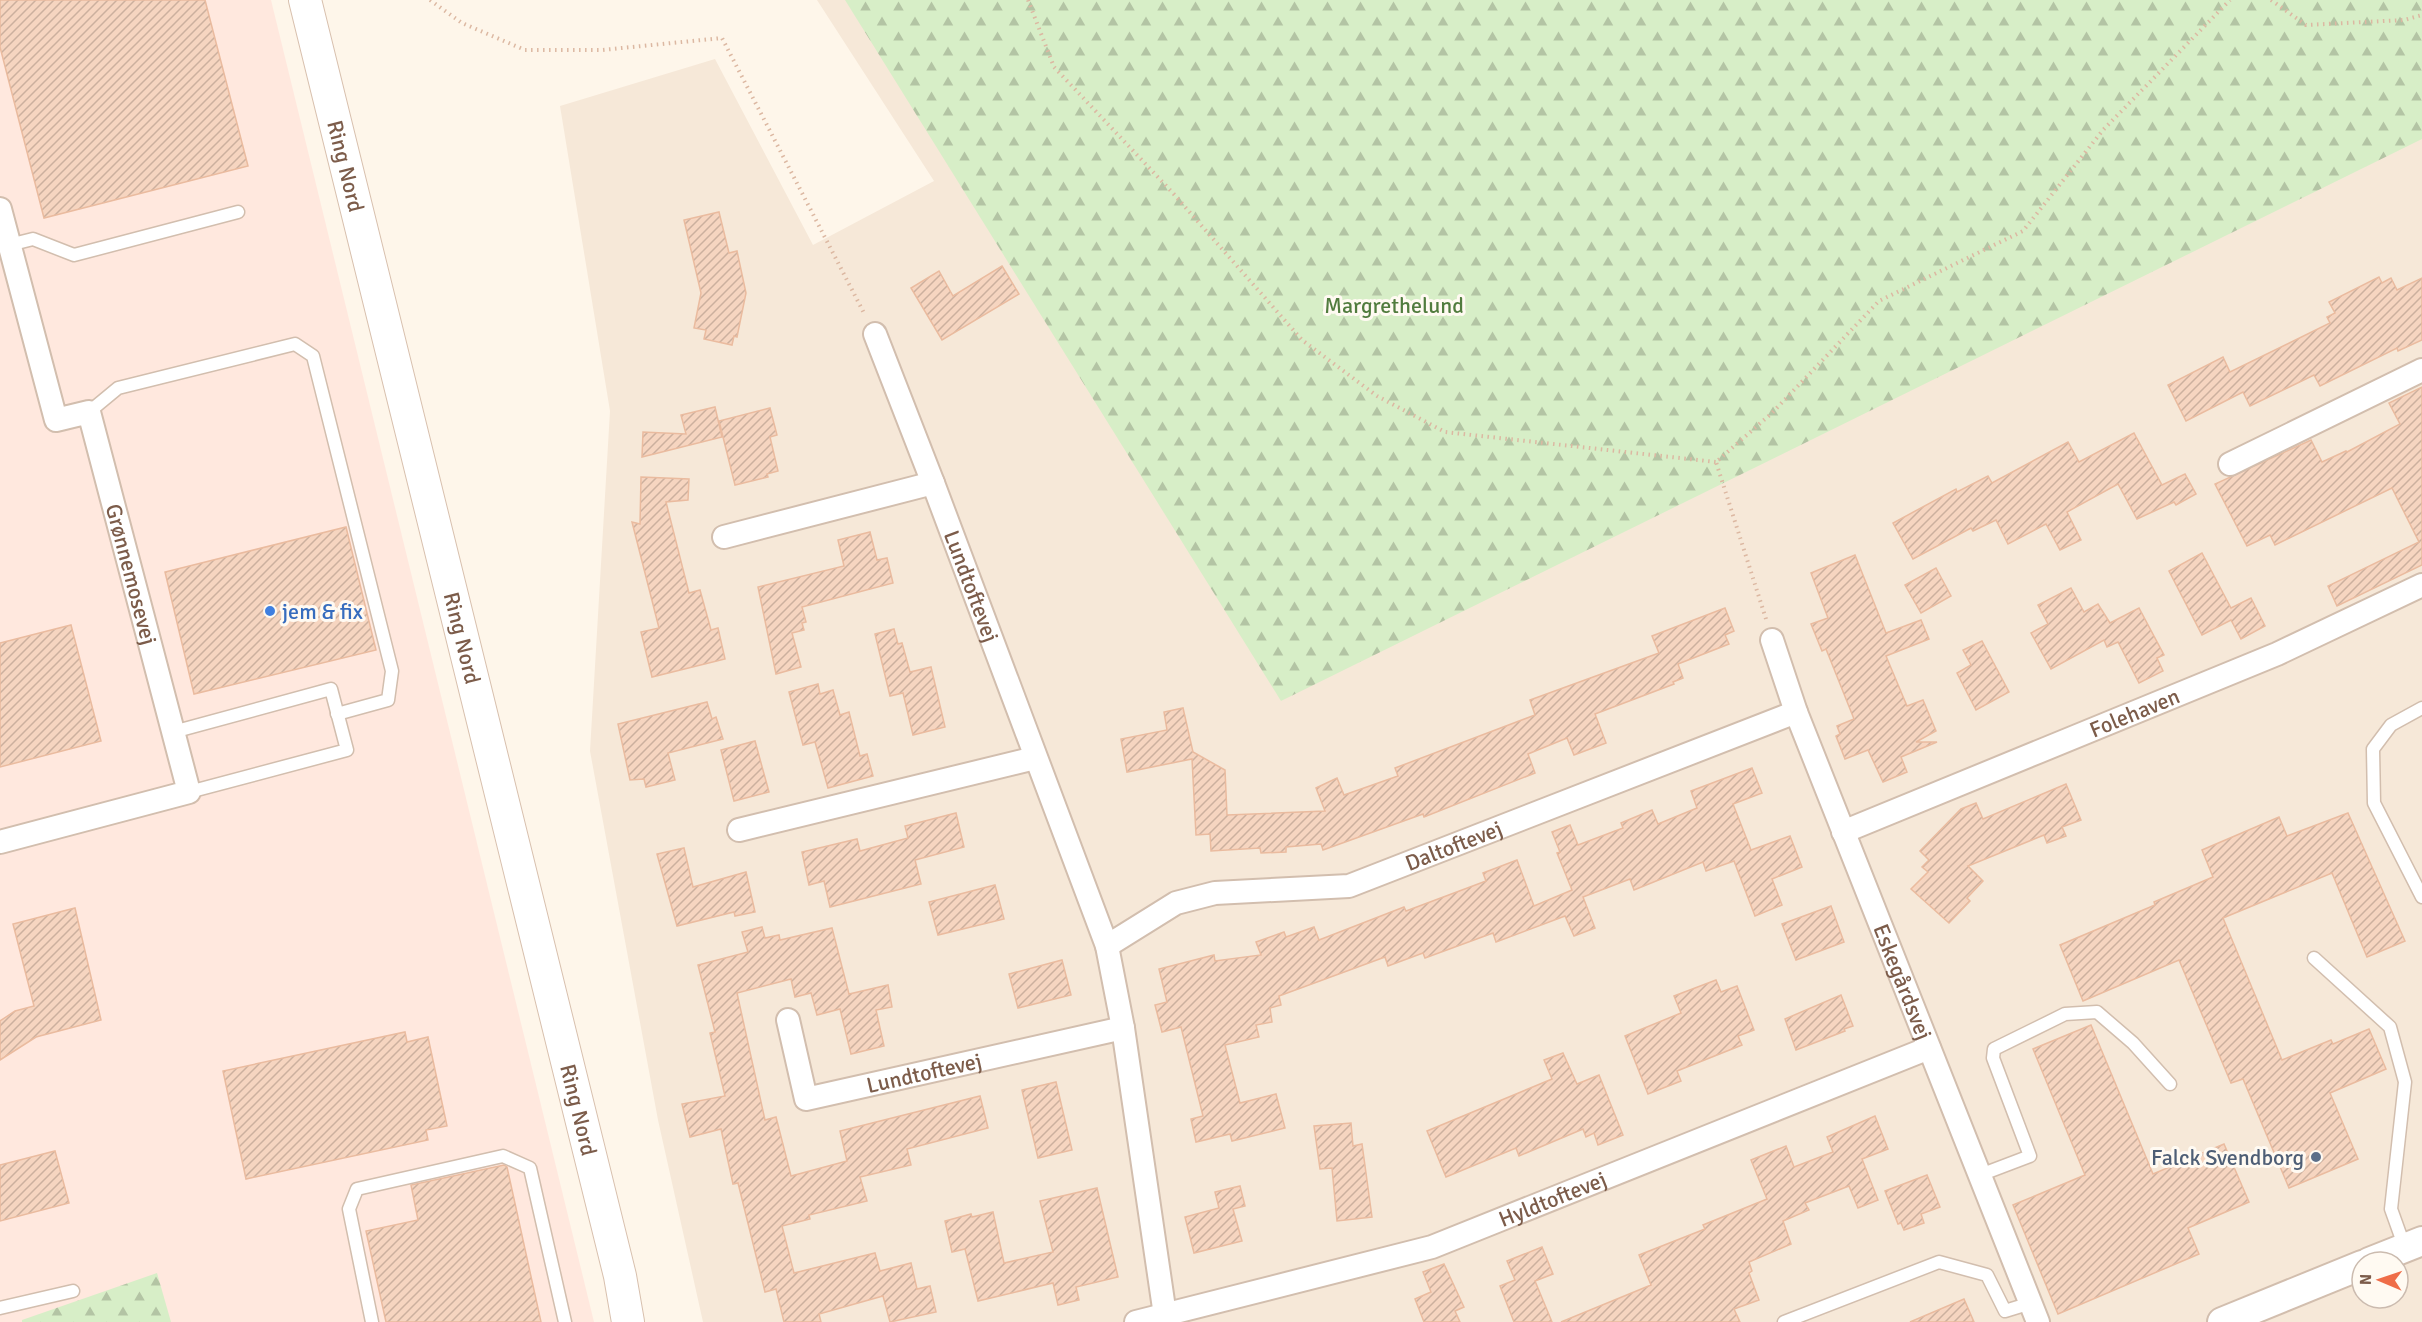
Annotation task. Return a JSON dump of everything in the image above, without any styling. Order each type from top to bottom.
[{"type":"main road","name":"Ring Nord","points":[[305,0],[620,1276],[628,1322]]},
{"type":"main road","name":"Ring Nord","points":[[620,1276],[640,1322]]},
{"type":"street","points":[[0,209],[56,420],[89,412]]},
{"type":"street","name":"Lundtoftevej","points":[[874,334],[933,483],[1107,946],[1123,1028],[1166,1318]]},
{"type":"street","points":[[2230,464],[2422,370]]},
{"type":"street","name":"Grønnemosevej","points":[[89,412],[189,792]]},
{"type":"street","points":[[724,537],[933,483]]},
{"type":"street","name":"Folehaven","points":[[1843,832],[2277,654],[2422,585]]},
{"type":"street","name":"Eskegårdsvej","points":[[1772,640],[1796,712],[2034,1312]]},
{"type":"street","name":"Daltoftevej","points":[[1107,946],[1176,903],[1215,893],[1349,886],[1796,712]]},
{"type":"street","points":[[739,830],[1035,758]]},
{"type":"street","points":[[0,842],[189,792]]},
{"type":"street","name":"Lundtoftevej","points":[[788,1020],[806,1099],[1123,1028]]},
{"type":"street","name":"Hyldtoftevej","points":[[1166,1318],[1432,1247],[1929,1048]]},
{"type":"street","points":[[2398,1250],[2413,1244]]},
{"type":"street","points":[[2222,1322],[2350,1270]]},
{"type":"street","points":[[1136,1322],[1166,1318]]},
{"type":"lane","points":[[9,245],[33,239],[74,255],[238,212]]},
{"type":"lane","points":[[89,412],[118,388],[284,346],[295,344],[313,356],[392,671],[388,700],[338,714]]},
{"type":"lane","points":[[173,732],[331,689],[338,714],[347,750],[189,792]]},
{"type":"lane","points":[[2422,708],[2391,725],[2373,749],[2374,803],[2422,897]]},
{"type":"lane","points":[[2314,958],[2390,1028],[2405,1082],[2391,1209],[2413,1244]]},
{"type":"lane","points":[[1980,1176],[2030,1155],[1993,1058],[1994,1049],[2065,1014],[2097,1012],[2133,1043],[2170,1084]]},
{"type":"lane","points":[[372,1322],[349,1209],[357,1189],[503,1156],[530,1168],[565,1322]]},
{"type":"lane","points":[[1784,1322],[1939,1263],[1987,1275],[2006,1311],[2034,1312]]},
{"type":"lane","points":[[0,1308],[73,1291]]},
{"type":"path","points":[[430,0],[462,23],[525,50],[602,50],[722,38],[874,334]]},
{"type":"path","points":[[1028,0],[1054,67],[1172,192],[1302,340],[1377,396],[1445,432],[1716,462],[1772,413],[1879,301],[2023,231],[2103,130],[2230,0]]},
{"type":"path","points":[[2271,0],[2306,25],[2404,20],[2422,15]]},
{"type":"path","points":[[1716,462],[1772,640]]},
{"type":"shaded area","points":[[0,0],[271,0],[594,1322],[0,1322]]},
{"type":"shaded area","points":[[817,0],[2422,0],[2422,1322],[703,1322],[658,1120],[590,751],[610,411],[560,106],[715,59],[813,245],[934,181]]},
{"type":"green space","name":"Margrethelund","points":[[845,0],[2422,0],[2422,139],[1281,701]]},
{"type":"green space","points":[[157,1273],[171,1322],[22,1322],[22,1320]]},
{"type":"building","points":[[0,0],[205,0],[248,166],[44,218],[0,47]]},
{"type":"building","points":[[719,212],[729,253],[737,251],[746,293],[737,337],[734,336],[732,345],[704,339],[706,330],[694,328],[701,293],[684,220]]},
{"type":"building","points":[[1002,266],[1019,294],[942,340],[911,288],[939,271],[953,296]]},
{"type":"building","points":[[2379,277],[2382,283],[2391,278],[2397,290],[2422,278],[2422,340],[2398,351],[2397,348],[2320,386],[2314,375],[2250,406],[2243,392],[2186,421],[2168,385],[2223,357],[2230,372],[2330,323],[2327,317],[2335,313],[2329,302]]},
{"type":"building","points":[[2422,387],[2422,565],[2337,606],[2328,586],[2419,542],[2392,488],[2275,545],[2270,535],[2247,546],[2215,484],[2311,440],[2322,462],[2347,452],[2400,424],[2389,403]]},
{"type":"building","points":[[715,407],[722,437],[642,457],[643,432],[686,434],[681,415]]},
{"type":"building","points":[[770,408],[777,435],[770,437],[778,471],[767,474],[768,477],[735,485],[719,421]]},
{"type":"building","points":[[2134,433],[2162,485],[2185,474],[2196,494],[2176,505],[2174,502],[2137,519],[2118,484],[2067,512],[2081,540],[2060,550],[2046,524],[2008,544],[1996,520],[1973,531],[1971,528],[1913,559],[1893,523],[1956,489],[1957,492],[1988,476],[1992,483],[2068,442],[2079,462]]},
{"type":"building","points":[[641,477],[689,479],[688,500],[666,502],[689,593],[700,590],[711,630],[718,628],[725,659],[652,677],[641,632],[659,628],[632,522],[640,524]]},
{"type":"building","name":"jem & fix","points":[[346,527],[376,650],[194,694],[165,572]]},
{"type":"building","points":[[870,532],[877,560],[887,558],[893,583],[802,607],[806,622],[802,623],[804,630],[792,633],[801,667],[776,674],[758,587],[844,566],[838,540]]},
{"type":"building","points":[[2202,553],[2231,608],[2251,598],[2265,626],[2241,639],[2231,620],[2202,635],[2169,571]]},
{"type":"building","points":[[1855,555],[1886,633],[1921,620],[1929,639],[1886,656],[1907,706],[1923,700],[1936,731],[1916,742],[1937,742],[1901,757],[1907,772],[1883,782],[1868,750],[1845,759],[1836,736],[1840,734],[1837,726],[1854,719],[1826,649],[1822,651],[1811,624],[1828,618],[1811,573]]},
{"type":"building","points":[[1936,568],[1951,596],[1921,613],[1905,585]]},
{"type":"building","points":[[2071,588],[2084,612],[2098,604],[2110,623],[2139,608],[2164,655],[2157,658],[2163,671],[2139,683],[2118,642],[2107,647],[2104,640],[2051,669],[2031,633],[2048,624],[2038,605]]},
{"type":"building","points":[[1725,608],[1734,631],[1725,635],[1729,644],[1678,664],[1683,678],[1673,682],[1674,684],[1595,714],[1606,743],[1574,755],[1567,738],[1528,754],[1535,773],[1424,817],[1423,814],[1323,850],[1321,844],[1286,847],[1286,852],[1261,853],[1260,848],[1211,851],[1210,834],[1196,835],[1192,759],[1127,772],[1121,739],[1167,730],[1164,712],[1183,708],[1193,752],[1225,770],[1227,815],[1325,811],[1316,788],[1337,778],[1344,795],[1398,776],[1395,768],[1535,715],[1530,700],[1659,653],[1652,636]]},
{"type":"building","points":[[71,625],[101,741],[0,767],[0,643]]},
{"type":"building","points":[[894,629],[898,644],[902,643],[910,672],[931,667],[945,727],[913,735],[903,693],[890,696],[875,634]]},
{"type":"building","points":[[1982,641],[2009,692],[1976,710],[1957,673],[1971,665],[1963,650]]},
{"type":"building","points":[[818,684],[820,694],[833,690],[840,715],[849,712],[860,756],[867,754],[873,776],[828,788],[815,742],[803,745],[789,692]]},
{"type":"building","points":[[707,702],[712,719],[716,717],[723,739],[668,753],[675,780],[646,787],[644,779],[630,780],[618,724]]},
{"type":"building","points":[[755,741],[769,792],[734,801],[721,750]]},
{"type":"building","points":[[1752,768],[1762,793],[1733,804],[1751,850],[1790,836],[1802,867],[1772,879],[1782,905],[1755,916],[1734,861],[1706,871],[1703,862],[1634,890],[1630,879],[1583,897],[1595,928],[1574,936],[1565,916],[1496,942],[1493,933],[1425,958],[1423,953],[1388,966],[1385,957],[1279,996],[1281,1005],[1270,1008],[1272,1022],[1256,1025],[1259,1037],[1225,1045],[1240,1103],[1276,1094],[1285,1128],[1232,1141],[1230,1134],[1196,1142],[1191,1119],[1203,1116],[1181,1027],[1162,1032],[1155,1005],[1167,1002],[1159,969],[1214,955],[1215,961],[1261,955],[1256,942],[1284,932],[1286,937],[1314,927],[1319,940],[1404,907],[1406,911],[1486,881],[1483,873],[1517,860],[1534,906],[1572,890],[1557,853],[1560,852],[1552,832],[1570,825],[1578,845],[1623,828],[1621,823],[1652,810],[1658,824],[1697,808],[1691,791]]},
{"type":"building","points":[[2066,784],[2081,820],[2062,827],[2066,836],[2047,843],[2044,835],[1968,866],[1983,881],[1967,898],[1970,901],[1949,923],[1911,889],[1928,872],[1922,867],[1929,860],[1920,851],[1961,809],[1976,803],[1983,819]]},
{"type":"building","points":[[956,813],[964,847],[915,860],[921,884],[830,907],[824,881],[809,885],[802,852],[857,839],[860,851],[908,838],[905,826]]},
{"type":"building","points":[[2348,813],[2405,941],[2367,957],[2332,873],[2223,918],[2282,1060],[2331,1040],[2333,1044],[2369,1029],[2386,1069],[2330,1093],[2358,1159],[2289,1188],[2243,1079],[2231,1083],[2179,960],[2083,1001],[2060,945],[2155,905],[2154,902],[2213,877],[2202,850],[2279,817],[2287,836]]},
{"type":"building","points":[[684,848],[693,887],[746,872],[755,912],[735,916],[734,912],[677,926],[657,854]]},
{"type":"building","points":[[995,885],[1004,919],[938,935],[929,902]]},
{"type":"building","points":[[1831,906],[1844,942],[1796,960],[1782,924]]},
{"type":"building","points":[[75,908],[101,1020],[36,1037],[0,1060],[0,1021],[15,1011],[34,1006],[13,924]]},
{"type":"building","points":[[762,927],[765,938],[779,935],[780,940],[832,928],[849,994],[888,985],[892,1007],[876,1010],[884,1046],[851,1054],[840,1009],[817,1015],[811,993],[795,997],[791,979],[737,993],[765,1120],[776,1117],[791,1176],[847,1161],[840,1131],[980,1096],[988,1128],[907,1149],[911,1165],[860,1177],[867,1201],[809,1215],[810,1219],[782,1226],[794,1273],[875,1253],[880,1271],[911,1263],[917,1289],[930,1286],[936,1312],[890,1322],[883,1296],[819,1314],[821,1322],[784,1322],[776,1289],[765,1292],[738,1183],[733,1184],[721,1129],[690,1137],[682,1104],[725,1096],[710,1033],[715,1032],[698,965],[748,952],[742,932]]},
{"type":"building","points":[[1062,960],[1071,995],[1018,1008],[1009,974]]},
{"type":"building","points":[[1716,980],[1721,992],[1737,986],[1754,1030],[1738,1036],[1742,1045],[1677,1071],[1681,1081],[1648,1094],[1625,1036],[1681,1013],[1674,996]]},
{"type":"building","points":[[1841,995],[1853,1026],[1796,1050],[1785,1019]]},
{"type":"building","points":[[2091,1025],[2153,1174],[2224,1144],[2249,1202],[2188,1228],[2199,1254],[2058,1314],[2013,1205],[2085,1175],[2033,1049]]},
{"type":"building","points":[[405,1032],[407,1042],[428,1037],[447,1126],[426,1130],[428,1140],[246,1179],[223,1071]]},
{"type":"building","points":[[1563,1053],[1577,1084],[1599,1075],[1623,1135],[1598,1145],[1594,1133],[1586,1137],[1583,1129],[1519,1156],[1516,1148],[1446,1177],[1427,1131],[1552,1079],[1544,1060]]},
{"type":"building","points":[[1056,1082],[1072,1150],[1038,1158],[1022,1090]]},
{"type":"building","points":[[1875,1116],[1888,1149],[1862,1159],[1878,1200],[1858,1208],[1849,1186],[1805,1203],[1809,1210],[1783,1221],[1791,1244],[1749,1262],[1752,1271],[1749,1273],[1759,1300],[1734,1309],[1740,1322],[1561,1322],[1651,1285],[1639,1255],[1705,1229],[1703,1225],[1767,1199],[1751,1160],[1786,1146],[1794,1167],[1833,1152],[1827,1137]]},
{"type":"building","points":[[1351,1123],[1353,1146],[1362,1144],[1372,1217],[1337,1221],[1332,1168],[1320,1169],[1314,1126]]},
{"type":"building","points":[[55,1151],[69,1203],[0,1221],[0,1165]]},
{"type":"building","points":[[504,1165],[507,1167],[541,1322],[386,1322],[366,1231],[418,1220],[411,1185]]},
{"type":"building","points":[[1927,1175],[1940,1207],[1921,1214],[1924,1223],[1904,1230],[1901,1223],[1898,1224],[1885,1191]]},
{"type":"building","points":[[1240,1186],[1245,1206],[1233,1209],[1242,1241],[1194,1253],[1185,1217],[1219,1208],[1215,1192]]},
{"type":"building","points":[[1097,1188],[1118,1277],[1076,1287],[1079,1300],[1058,1305],[1053,1283],[978,1301],[965,1249],[952,1252],[945,1221],[971,1214],[972,1217],[993,1212],[1004,1263],[1053,1252],[1040,1201]]},
{"type":"building","points":[[1542,1247],[1553,1274],[1535,1281],[1552,1322],[1514,1322],[1500,1286],[1515,1280],[1507,1261]]},
{"type":"building","points":[[1444,1264],[1464,1307],[1455,1311],[1460,1322],[1424,1322],[1415,1299],[1431,1292],[1423,1272]]},
{"type":"building","points":[[1964,1299],[1974,1322],[1910,1322]]},
{"type":"place","name":"jem & fix","points":[[270,611]]},
{"type":"place","name":"Falck Svendborg","points":[[2316,1157]]}]
